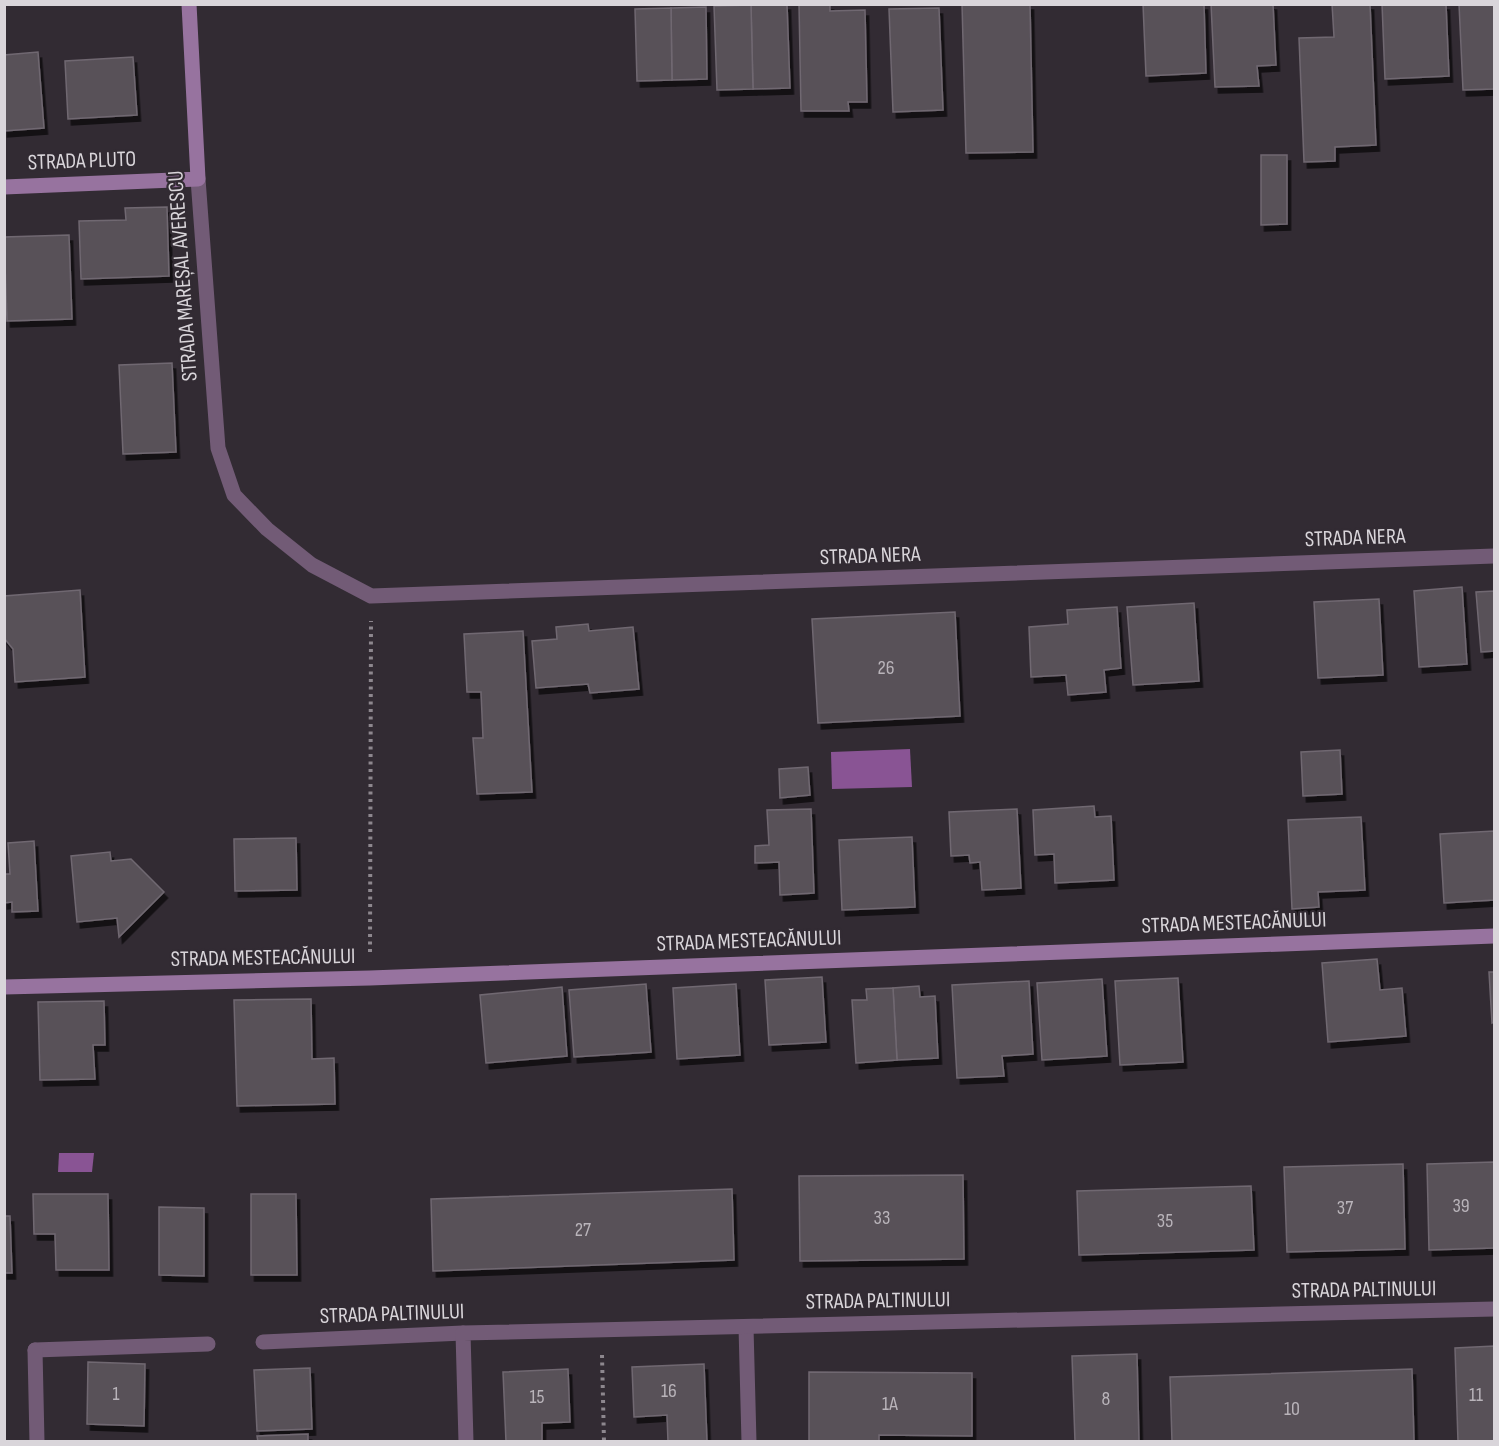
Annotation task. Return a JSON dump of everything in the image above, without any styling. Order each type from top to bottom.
[{"type":"street","name":"STRADA MAREȘAL AVERESCU","points":[[189,4],[198,179],[218,447],[234,495],[267,529]]},
{"type":"street","name":"STRADA PLUTO","points":[[4,187],[198,179]]},
{"type":"street","name":"STRADA NERA","points":[[267,529],[312,565],[371,596],[1494,556]]},
{"type":"street","name":"STRADA MESTEACĂNULUI","points":[[4,987],[370,978],[1494,936]]},
{"type":"street","name":"STRADA PALTINULUI","points":[[263,1342],[462,1333],[1494,1309]]},
{"type":"street","points":[[746,1327],[749,1442]]},
{"type":"street","points":[[462,1333],[465,1442]]},
{"type":"street","points":[[37,1442],[35,1350],[208,1344]]},
{"type":"path","points":[[370,978],[371,596]]},
{"type":"path","points":[[602,1330],[604,1442]]},
{"type":"shaded area","points":[[910,749],[912,787],[832,789],[831,752]]},
{"type":"shaded area","points":[[59,1153],[94,1153],[92,1172],[58,1172]]},
{"type":"building","points":[[787,4],[790,88],[753,89],[751,5]]},
{"type":"building","points":[[799,4],[830,4],[830,11],[865,10],[867,102],[848,102],[849,111],[801,111]]},
{"type":"building","points":[[962,4],[1030,4],[1033,152],[966,153]]},
{"type":"building","points":[[1143,4],[1204,4],[1206,73],[1146,76]]},
{"type":"building","points":[[1211,4],[1273,4],[1276,65],[1257,66],[1259,86],[1215,87]]},
{"type":"building","points":[[1332,4],[1370,4],[1376,145],[1335,147],[1335,161],[1304,162],[1299,38],[1334,37]]},
{"type":"building","points":[[1382,4],[1446,4],[1449,76],[1385,79]]},
{"type":"building","points":[[1459,4],[1494,4],[1494,89],[1463,90]]},
{"type":"building","points":[[751,5],[753,89],[717,90],[714,6]]},
{"type":"building","points":[[706,7],[707,79],[672,80],[671,8]]},
{"type":"building","points":[[671,8],[672,80],[637,81],[635,9]]},
{"type":"building","points":[[939,8],[943,110],[893,112],[889,9]]},
{"type":"building","points":[[38,52],[44,128],[4,131],[4,55]]},
{"type":"building","points":[[133,57],[137,115],[68,119],[65,61]]},
{"type":"building","points":[[1261,155],[1287,155],[1287,224],[1261,225]]},
{"type":"building","points":[[167,207],[169,276],[81,279],[79,221],[126,220],[125,208]]},
{"type":"building","points":[[69,235],[72,319],[7,321],[4,237]]},
{"type":"building","points":[[172,363],[176,452],[123,454],[119,365]]},
{"type":"building","points":[[1462,587],[1467,664],[1419,667],[1414,591]]},
{"type":"building","points":[[80,590],[85,677],[15,682],[13,649],[4,638],[4,596]]},
{"type":"building","points":[[1494,591],[1494,651],[1481,652],[1476,592]]},
{"type":"building","points":[[1379,599],[1383,675],[1318,678],[1314,602]]},
{"type":"building","points":[[1194,603],[1199,681],[1133,685],[1127,607]]},
{"type":"building","points":[[1117,607],[1121,668],[1104,670],[1106,692],[1068,695],[1066,675],[1031,677],[1029,627],[1068,624],[1067,610]]},
{"type":"building","points":[[955,612],[960,716],[818,723],[812,619]]},
{"type":"building","points":[[588,624],[589,631],[633,627],[639,689],[590,693],[588,684],[536,688],[532,641],[557,639],[556,627]]},
{"type":"building","points":[[523,631],[532,792],[477,794],[473,738],[483,738],[481,692],[467,692],[464,634]]},
{"type":"building","points":[[1340,750],[1342,794],[1303,796],[1301,752]]},
{"type":"building","points":[[808,767],[810,795],[780,798],[779,769]]},
{"type":"building","points":[[1094,806],[1095,817],[1111,816],[1114,880],[1055,883],[1054,854],[1035,855],[1033,810]]},
{"type":"building","points":[[811,809],[814,893],[780,895],[779,862],[755,863],[755,846],[769,845],[767,810]]},
{"type":"building","points":[[1017,809],[1021,888],[982,890],[980,862],[970,863],[969,855],[951,856],[949,812]]},
{"type":"building","points":[[1361,817],[1365,890],[1318,892],[1319,907],[1292,909],[1288,820]]},
{"type":"building","points":[[1494,831],[1494,900],[1444,903],[1440,834]]},
{"type":"building","points":[[912,837],[915,907],[842,910],[839,840]]},
{"type":"building","points":[[296,838],[297,890],[235,891],[234,839]]},
{"type":"building","points":[[34,841],[38,911],[12,912],[12,902],[4,903],[4,874],[10,874],[8,843]]},
{"type":"building","points":[[110,852],[111,861],[131,859],[164,892],[119,937],[117,918],[77,922],[71,856]]},
{"type":"building","points":[[1377,959],[1380,990],[1402,988],[1406,1036],[1328,1042],[1322,963]]},
{"type":"building","points":[[1489,972],[1494,972],[1494,1022],[1492,1023]]},
{"type":"building","points":[[822,977],[826,1042],[769,1045],[765,980]]},
{"type":"building","points":[[1178,978],[1183,1062],[1120,1065],[1115,981]]},
{"type":"building","points":[[1102,979],[1107,1056],[1042,1060],[1037,983]]},
{"type":"building","points":[[1029,981],[1033,1054],[1002,1056],[1004,1076],[957,1078],[952,985]]},
{"type":"building","points":[[646,984],[651,1052],[574,1057],[569,990]]},
{"type":"building","points":[[736,984],[740,1055],[677,1059],[673,988]]},
{"type":"building","points":[[919,986],[920,997],[935,996],[938,1058],[897,1060],[893,988]]},
{"type":"building","points":[[562,987],[567,1056],[486,1063],[480,995]]},
{"type":"building","points":[[893,988],[897,1060],[856,1063],[852,1000],[867,1000],[866,989]]},
{"type":"building","points":[[311,999],[312,1059],[334,1058],[335,1104],[237,1106],[234,1000]]},
{"type":"building","points":[[104,1001],[105,1045],[93,1045],[95,1079],[40,1080],[38,1002]]},
{"type":"building","points":[[1494,1162],[1494,1248],[1429,1250],[1427,1164]]},
{"type":"building","points":[[1403,1164],[1405,1249],[1287,1252],[1284,1167]]},
{"type":"building","points":[[963,1175],[964,1259],[800,1261],[799,1176]]},
{"type":"building","points":[[1251,1186],[1254,1250],[1079,1255],[1077,1191]]},
{"type":"building","points":[[732,1189],[734,1260],[433,1271],[431,1199]]},
{"type":"building","points":[[33,1194],[108,1194],[109,1270],[56,1270],[55,1234],[34,1234]]},
{"type":"building","points":[[251,1194],[296,1194],[297,1275],[251,1275]]},
{"type":"building","points":[[159,1207],[204,1208],[204,1276],[159,1275]]},
{"type":"building","points":[[4,1216],[10,1216],[12,1273],[4,1273]]},
{"type":"building","points":[[1494,1346],[1494,1442],[1458,1442],[1455,1348]]},
{"type":"building","points":[[1137,1354],[1139,1442],[1075,1442],[1072,1356]]},
{"type":"building","points":[[88,1362],[145,1364],[144,1426],[87,1424]]},
{"type":"building","points":[[704,1364],[707,1442],[668,1442],[667,1415],[634,1417],[632,1367]]},
{"type":"building","points":[[310,1368],[312,1429],[257,1431],[254,1370]]},
{"type":"building","points":[[568,1369],[570,1422],[542,1423],[542,1442],[506,1442],[503,1372]]},
{"type":"building","points":[[1412,1369],[1414,1441],[1172,1442],[1170,1377]]},
{"type":"building","points":[[809,1372],[972,1373],[972,1436],[879,1435],[879,1442],[809,1442]]},
{"type":"building","points":[[308,1434],[308,1442],[258,1442],[257,1436]]}]
